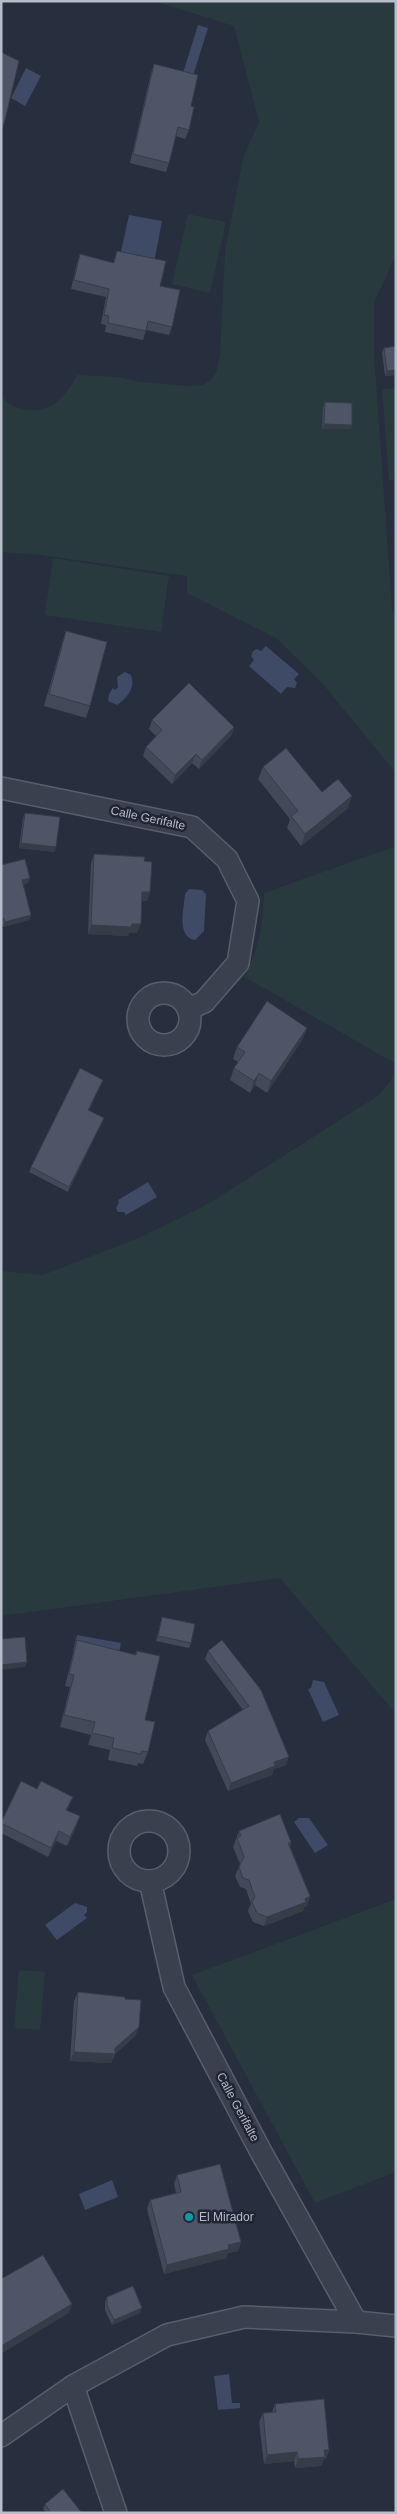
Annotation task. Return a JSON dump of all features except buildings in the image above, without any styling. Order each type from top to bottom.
[{"type":"street","name":"Calle Gerifalte","points":[[1,788],[192,827],[227,860],[248,901],[238,963],[204,1002],[188,1009]]},
{"type":"street","name":"Calle Gerifalte","points":[[150,1882],[174,1987],[260,2150],[356,2322]]},
{"type":"street","points":[[1,2436],[73,2386],[167,2335],[244,2316],[396,2326]]},
{"type":"street","points":[[73,2386],[116,2513]]},
{"type":"shaded area","points":[[154,1],[396,1],[396,255],[374,303],[374,353],[392,610],[396,614],[396,773],[322,683],[276,638],[187,593],[187,576],[41,555],[1,552],[1,395],[17,407],[33,410],[49,407],[56,402],[68,390],[77,375],[117,377],[141,382],[188,386],[203,385],[212,379],[216,373],[220,355],[225,252],[243,158],[259,122],[234,26]]},
{"type":"shaded area","points":[[188,214],[226,222],[210,293],[172,284]]},
{"type":"shaded area","points":[[396,388],[396,479],[389,480],[382,389]]},
{"type":"shaded area","points":[[53,558],[169,576],[161,632],[45,615]]},
{"type":"shaded area","points":[[396,846],[396,1064],[245,977],[259,936],[263,916],[264,893]]},
{"type":"shaded area","points":[[396,1074],[396,1714],[280,1578],[1,1616],[1,1271],[43,1275],[141,1237],[208,1204],[379,1095]]},
{"type":"shaded area","points":[[396,1899],[396,2172],[315,2203],[192,1975]]},
{"type":"shaded area","points":[[19,1970],[45,1972],[40,2030],[14,2028]]},
{"type":"water","points":[[198,25],[208,28],[193,76],[183,73]]},
{"type":"water","points":[[26,68],[41,76],[25,106],[11,98]]},
{"type":"water","points":[[129,215],[162,221],[153,268],[119,261]]},
{"type":"water","points":[[266,646],[299,674],[294,679],[297,683],[295,688],[287,687],[281,694],[249,666],[254,660],[251,656],[253,651],[257,649],[261,651]]},
{"type":"water","points":[[125,672],[131,675],[132,684],[130,692],[117,705],[108,701],[109,694],[113,688],[115,690],[118,687],[117,677]]},
{"type":"water","points":[[189,889],[202,890],[206,894],[204,931],[195,940],[185,934],[182,921],[185,894]]},
{"type":"water","points":[[148,1182],[157,1197],[126,1215],[124,1212],[118,1212],[116,1208],[118,1200]]},
{"type":"water","points":[[77,1635],[121,1643],[117,1663],[73,1651]]},
{"type":"water","points":[[313,1680],[324,1682],[339,1715],[323,1722],[308,1689],[311,1688]]},
{"type":"water","points":[[299,1818],[309,1818],[328,1845],[315,1853],[294,1822]]},
{"type":"water","points":[[75,1903],[87,1907],[87,1912],[84,1915],[87,1918],[57,1940],[45,1925]]},
{"type":"water","points":[[112,2180],[118,2197],[85,2210],[79,2194]]},
{"type":"water","points":[[229,2374],[232,2403],[240,2403],[240,2408],[218,2410],[214,2376]]},
{"type":"place","name":"El Mirador","points":[[189,2217]]}]
